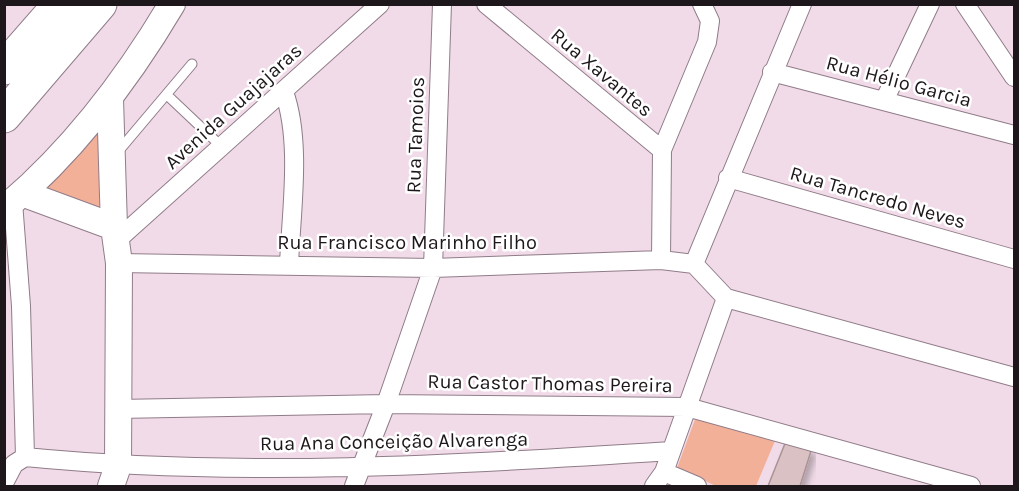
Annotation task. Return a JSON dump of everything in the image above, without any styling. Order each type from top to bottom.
[{"type":"highway","points":[[4,68],[60,4]]},
{"type":"highway","points":[[4,116],[100,4]]},
{"type":"street","points":[[4,483],[14,464],[26,458],[21,306],[13,202],[110,99],[171,4]]},
{"type":"street","name":"Avenida Guajajaras","points":[[116,244],[380,4]]},
{"type":"street","name":"Rua Tamoios","points":[[354,486],[387,404],[432,268],[442,4]]},
{"type":"street","name":"Rua Xavantes","points":[[486,4],[662,150]]},
{"type":"street","points":[[661,260],[662,150],[706,42],[710,21],[702,4]]},
{"type":"street","points":[[802,4],[694,264],[726,298],[1014,377]]},
{"type":"street","points":[[885,99],[930,4]]},
{"type":"street","points":[[965,4],[1014,77]]},
{"type":"street","name":"Rua Hélio Garcia","points":[[772,72],[885,99],[1014,135]]},
{"type":"street","points":[[284,92],[291,111],[293,136],[290,266]]},
{"type":"street","points":[[110,99],[116,244],[115,476]]},
{"type":"street","name":"Rua Tancredo Neves","points":[[728,178],[1014,259]]},
{"type":"street","points":[[13,202],[116,244]]},
{"type":"street","name":"Rua Francisco Marinho Filho","points":[[116,244],[290,266],[432,268],[661,260],[694,264]]},
{"type":"street","points":[[697,486],[659,479],[726,298]]},
{"type":"street","name":"Rua Castor Thomas Pereira","points":[[117,409],[387,404],[687,407],[971,486]]},
{"type":"street","name":"Rua Ana Conceição Alvarenga","points":[[26,458],[115,476],[475,464],[671,451]]},
{"type":"lane","points":[[113,158],[192,64]]},
{"type":"lane","points":[[167,95],[222,147]]},
{"type":"shaded area","points":[[100,130],[106,217],[39,192]]},
{"type":"shaded area","points":[[697,414],[777,436],[756,486],[716,486],[677,468]]},
{"type":"building","points":[[786,441],[811,451],[800,486],[768,486]]}]
